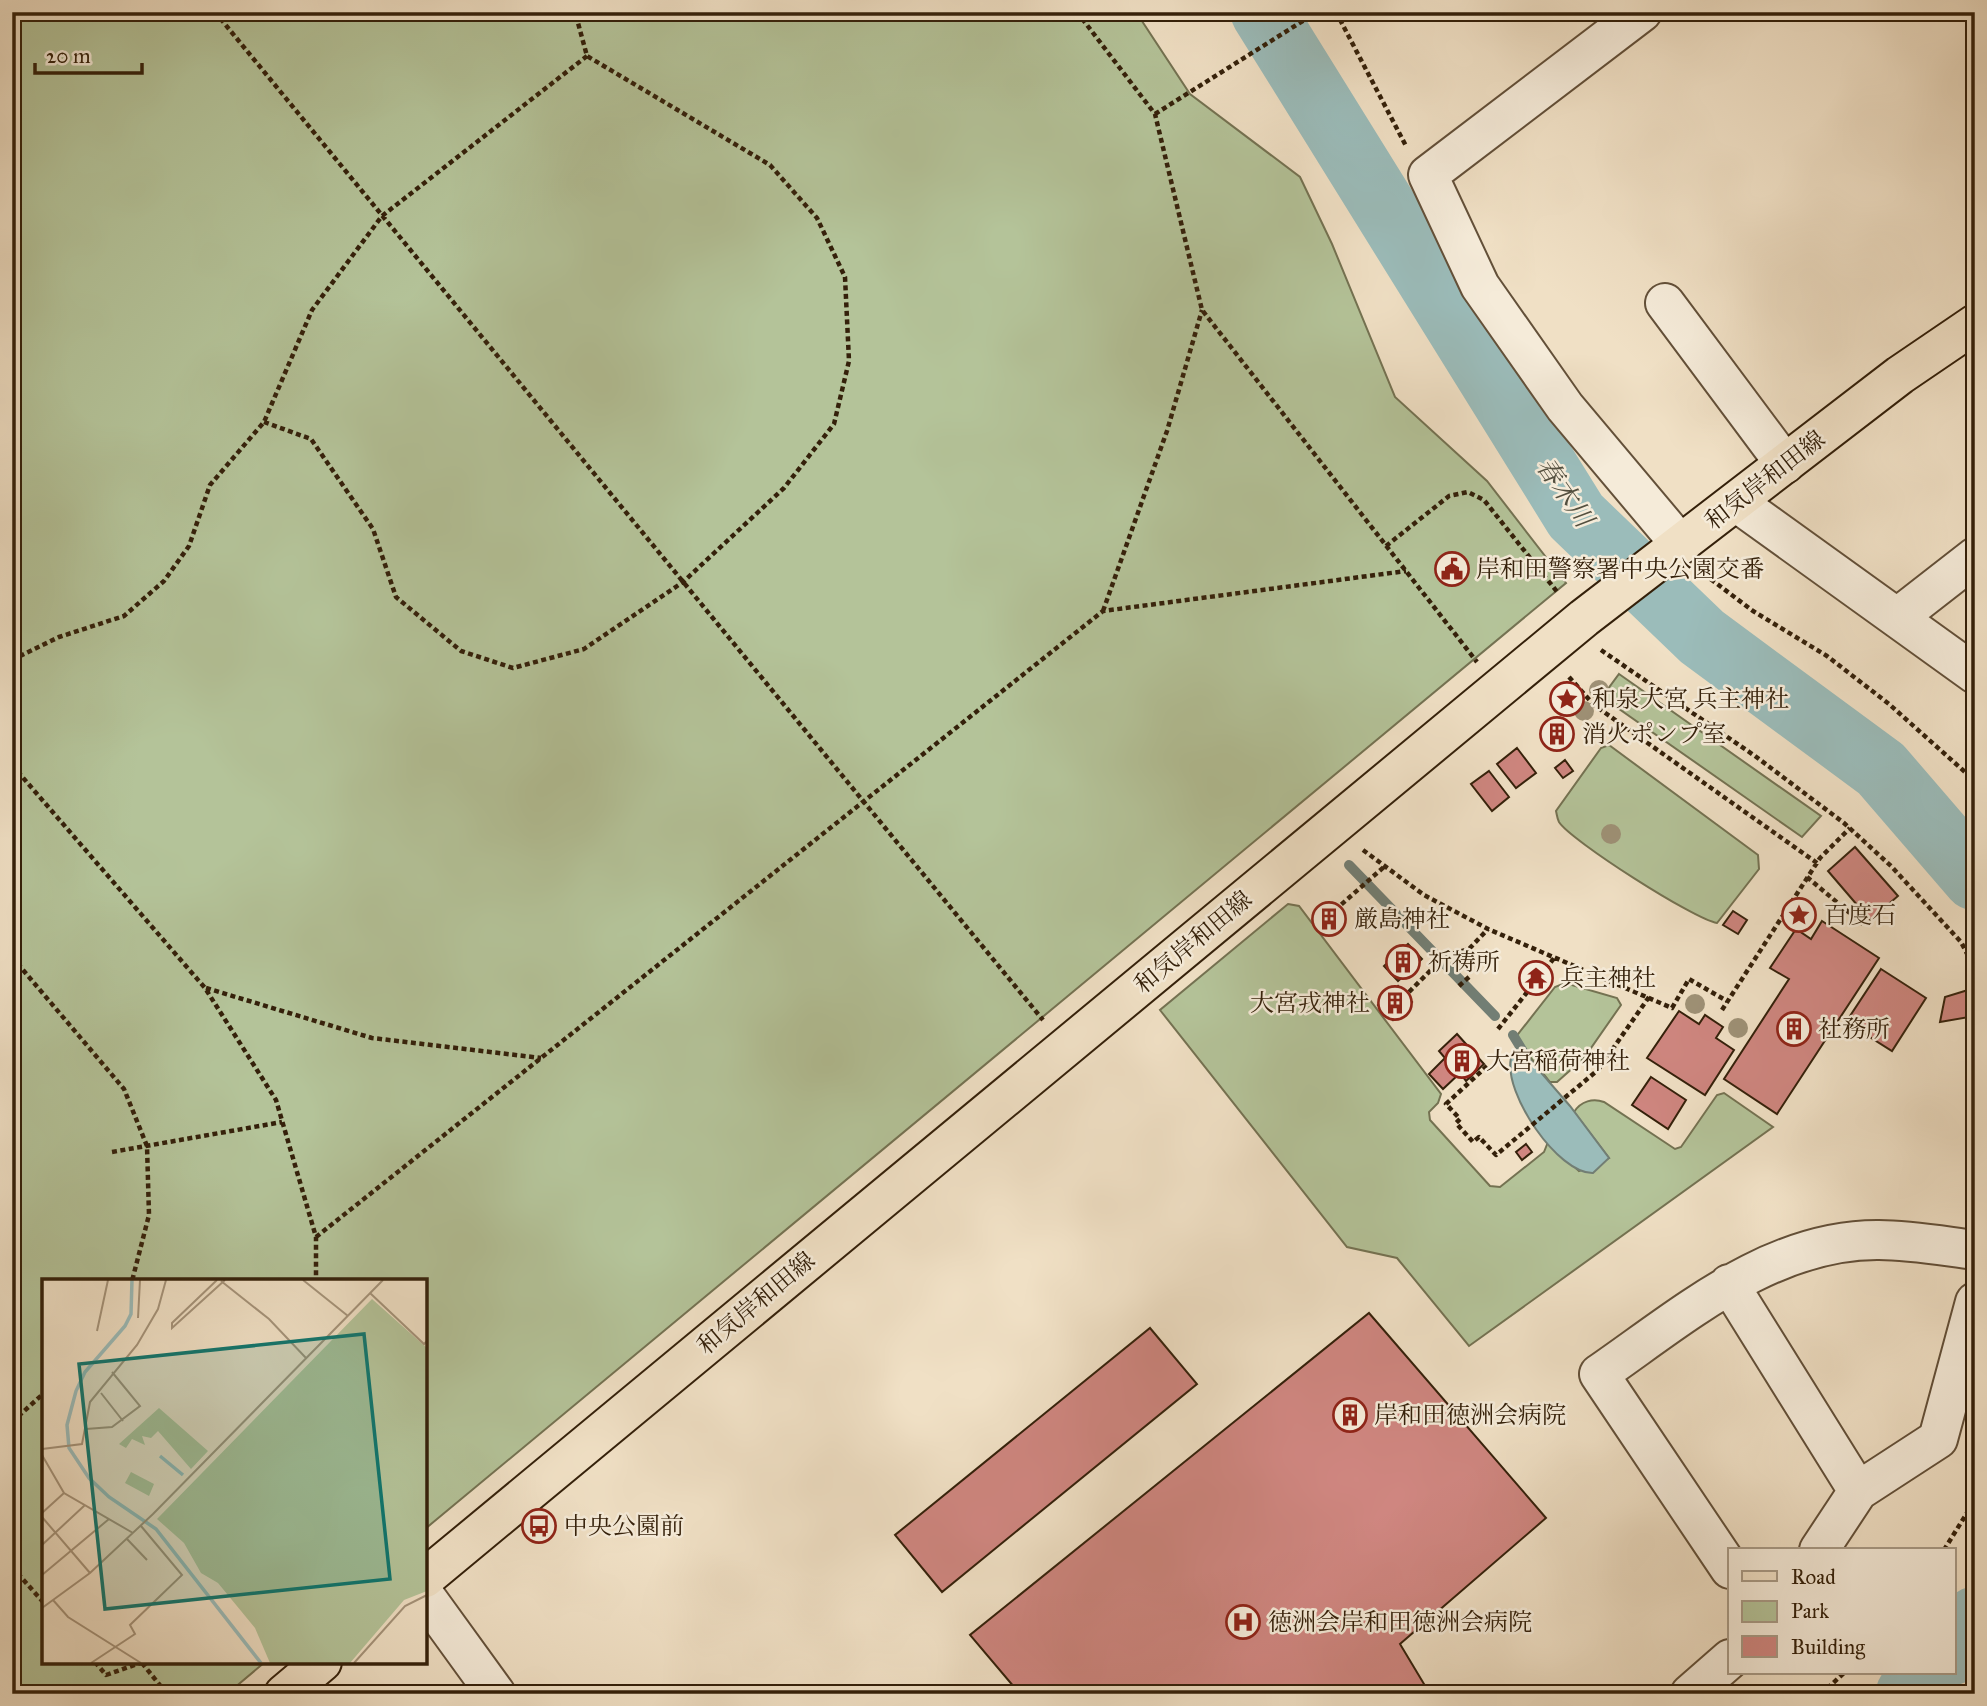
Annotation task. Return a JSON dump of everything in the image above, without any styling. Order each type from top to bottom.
[{"type":"main road","name":"和気岸和田線","points":[[427,1576],[1676,548],[1900,375],[1975,324]]},
{"type":"main road","points":[[284,1694],[320,1664]]},
{"type":"street","points":[[1642,12],[1428,175],[1480,286],[1565,407],[1676,548]]},
{"type":"street","points":[[1665,303],[1786,464]]},
{"type":"street","points":[[1736,502],[1975,674]]},
{"type":"street","points":[[1898,617],[1975,557]]},
{"type":"street","points":[[1728,1566],[1599,1374],[1729,1284],[1803,1251],[1878,1240],[1975,1250]]},
{"type":"street","points":[[1729,1284],[1858,1491]]},
{"type":"street","points":[[1820,1548],[1858,1491],[1938,1439],[1975,1302]]},
{"type":"street","points":[[427,1599],[496,1694]]},
{"type":"street","points":[[1690,1694],[1728,1661]]},
{"type":"path","points":[[215,12],[1046,1024]]},
{"type":"path","points":[[264,422],[311,439],[373,529],[396,597],[461,651],[513,668],[584,649],[683,582],[783,488],[834,424],[849,360],[845,277],[817,218],[770,165],[587,56],[575,12]]},
{"type":"path","points":[[1077,12],[1155,114],[1202,310],[1480,666]]},
{"type":"path","points":[[1336,12],[1413,159],[1428,175]]},
{"type":"path","points":[[1155,114],[1316,13]]},
{"type":"path","points":[[12,660],[59,637],[124,616],[163,581],[189,546],[210,485],[264,422],[312,310],[382,215],[587,56]]},
{"type":"path","points":[[1103,611],[1167,431],[1202,310]]},
{"type":"path","points":[[1386,546],[1449,496],[1468,492],[1484,500],[1584,624],[1850,828],[1891,866],[1961,942],[1975,969]]},
{"type":"path","points":[[1676,548],[1702,572],[1753,611],[1827,656],[1889,704],[1975,782]]},
{"type":"path","points":[[316,1237],[1103,611],[1406,571]]},
{"type":"path","points":[[1568,675],[1594,705],[1816,863]]},
{"type":"path","points":[[12,765],[205,988],[276,1100],[316,1237],[316,1279]]},
{"type":"path","points":[[1722,1010],[1816,863],[1850,828]]},
{"type":"path","points":[[1357,846],[1424,895],[1488,929],[1672,1008],[1689,979],[1727,1001]]},
{"type":"path","points":[[1335,910],[1385,866]]},
{"type":"path","points":[[1807,877],[1864,925]]},
{"type":"path","points":[[1409,992],[1423,973],[1445,956],[1469,948],[1488,929]]},
{"type":"path","points":[[12,957],[124,1089],[147,1146],[149,1215],[133,1279]]},
{"type":"path","points":[[1499,1028],[1555,957]]},
{"type":"path","points":[[1459,986],[1469,976]]},
{"type":"path","points":[[205,988],[372,1038],[541,1058]]},
{"type":"path","points":[[1487,1066],[1446,1104],[1460,1119],[1456,1123],[1473,1142],[1479,1137],[1496,1155],[1598,1070],[1649,997]]},
{"type":"path","points":[[112,1152],[282,1122]]},
{"type":"path","points":[[12,1422],[42,1395]]},
{"type":"path","points":[[1945,1548],[1975,1500]]},
{"type":"path","points":[[12,1567],[42,1601]]},
{"type":"path","points":[[97,1664],[106,1675],[140,1664]]},
{"type":"path","points":[[144,1664],[167,1694]]},
{"type":"path","points":[[1821,1694],[1843,1674]]},
{"type":"green space","points":[[12,12],[1136,12],[1190,94],[1300,177],[1332,244],[1395,397],[1487,481],[1566,583],[427,1527],[427,1279],[42,1279],[42,1664],[263,1664],[227,1694],[12,1694]]},
{"type":"green space","points":[[1619,674],[1821,816],[1802,837],[1602,697]]},
{"type":"green space","points":[[1609,745],[1758,855],[1759,869],[1717,923],[1704,919],[1634,878],[1585,845],[1559,822],[1556,811],[1601,748]]},
{"type":"green space","points":[[1288,904],[1299,906],[1441,1094],[1438,1103],[1429,1112],[1430,1120],[1490,1186],[1500,1187],[1544,1152],[1548,1142],[1579,1171],[1609,1158],[1574,1112],[1580,1105],[1596,1100],[1604,1102],[1675,1149],[1681,1147],[1717,1095],[1724,1093],[1773,1127],[1469,1346],[1397,1258],[1347,1247],[1160,1010]]},
{"type":"green space","points":[[1565,983],[1617,998],[1621,1005],[1584,1058],[1557,1082],[1550,1082],[1515,1038],[1555,987]]},
{"type":"water","points":[[1524,1053],[1570,1106],[1609,1158],[1593,1173],[1579,1170],[1564,1160],[1536,1129],[1524,1110],[1511,1073],[1511,1058]]},
{"type":"building","name":"消火ポンプ室","points":[[1557,719],[1571,735],[1557,748],[1543,733]]},
{"type":"building","points":[[1517,748],[1536,773],[1516,788],[1497,764]]},
{"type":"building","points":[[1565,760],[1573,771],[1563,778],[1555,768]]},
{"type":"building","points":[[1489,771],[1509,797],[1492,811],[1471,784]]},
{"type":"building","points":[[1855,847],[1898,896],[1870,920],[1828,871]]},
{"type":"building","points":[[1733,911],[1747,920],[1738,934],[1723,925]]},
{"type":"building","name":"社務所","points":[[1822,921],[1879,958],[1777,1114],[1724,1079],[1789,979],[1770,968],[1796,929],[1811,939]]},
{"type":"building","name":"祈祷所","points":[[1408,944],[1422,959],[1398,981],[1384,966]]},
{"type":"building","points":[[1881,969],[1926,998],[1892,1051],[1846,1022]]},
{"type":"building","name":"大宮戎神社","points":[[1398,986],[1412,1002],[1393,1020],[1378,1005]]},
{"type":"building","points":[[1968,990],[1975,1005],[1975,1016],[1940,1022],[1945,997]]},
{"type":"building","points":[[1679,1011],[1699,1024],[1705,1015],[1723,1027],[1716,1038],[1734,1050],[1705,1095],[1647,1058]]},
{"type":"building","name":"大宮稲荷神社","points":[[1457,1034],[1484,1064],[1466,1081],[1460,1073],[1443,1089],[1429,1074],[1445,1058],[1439,1051]]},
{"type":"building","points":[[1651,1077],[1686,1100],[1668,1129],[1632,1105]]},
{"type":"building","points":[[1526,1144],[1532,1152],[1522,1160],[1516,1152]]},
{"type":"building","name":"岸和田徳洲会病院","points":[[1369,1313],[1546,1518],[1400,1644],[1430,1694],[1020,1694],[970,1635]]},
{"type":"building","points":[[1150,1328],[1197,1384],[942,1592],[895,1535]]},
{"type":"waterway","name":"春木川","points":[[1263,12],[1576,516],[1702,637],[1881,769],[1975,878]]},
{"type":"waterway","points":[[1349,865],[1495,1016]]},
{"type":"waterway","points":[[1513,1035],[1524,1053]]},
{"type":"waterway","name":"春木川","points":[[1955,1650],[1975,1619]]},
{"type":"waterway","name":"春木川","points":[[1908,1694],[1930,1674]]},
{"type":"place","name":"岸和田警察署中央公園交番","points":[[1452,569]]},
{"type":"place","name":"和泉大宮 兵主神社","points":[[1567,699]]},
{"type":"place","name":"消火ポンプ室","points":[[1557,734]]},
{"type":"place","name":"百度石","points":[[1799,915]]},
{"type":"place","name":"厳島神社","points":[[1329,919]]},
{"type":"place","name":"祈祷所","points":[[1403,962]]},
{"type":"place","name":"兵主神社","points":[[1536,978]]},
{"type":"place","name":"大宮戎神社","points":[[1395,1003]]},
{"type":"place","name":"社務所","points":[[1794,1029]]},
{"type":"place","name":"大宮稲荷神社","points":[[1462,1061]]},
{"type":"place","name":"岸和田徳洲会病院","points":[[1350,1415]]},
{"type":"place","name":"中央公園前","points":[[539,1526]]},
{"type":"place","name":"徳洲会岸和田徳洲会病院","points":[[1243,1622]]}]
